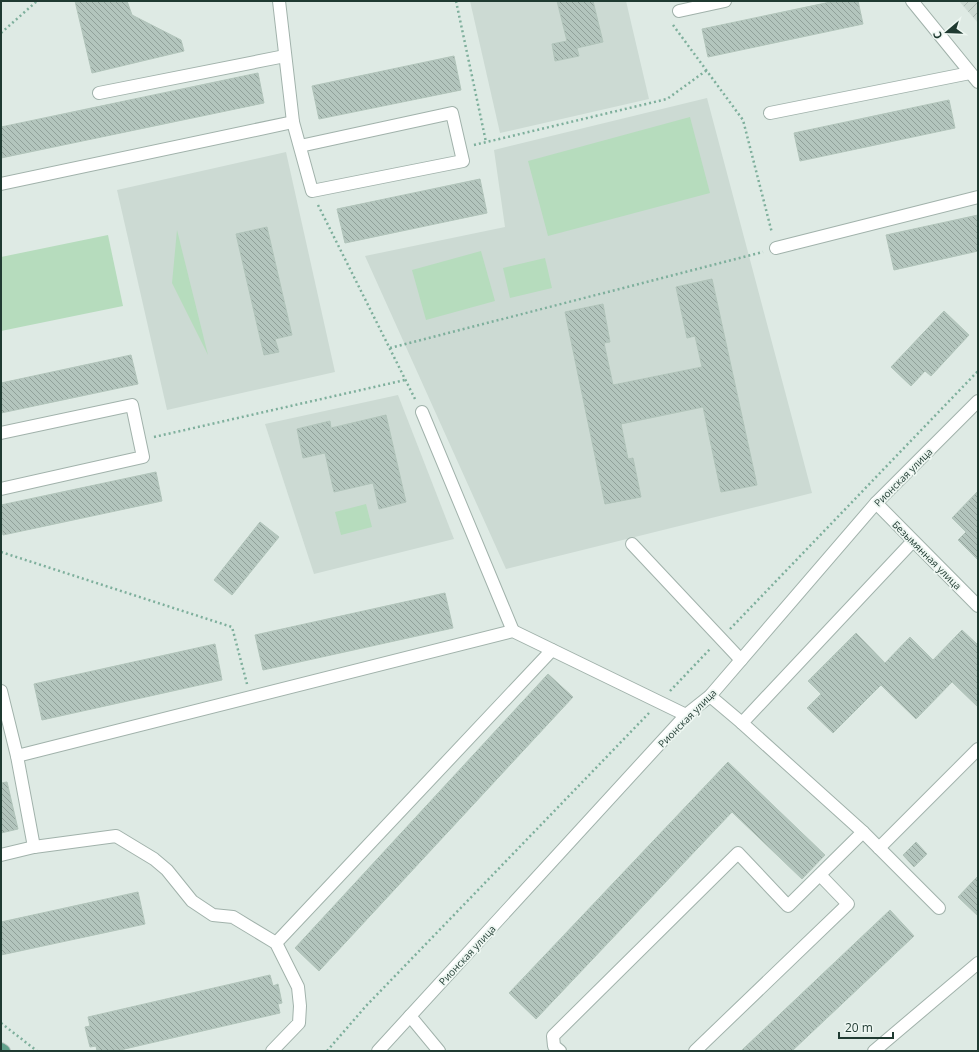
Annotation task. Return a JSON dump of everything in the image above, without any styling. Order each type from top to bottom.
[{"type":"street","points":[[279,1],[293,122],[312,191],[463,161],[452,113],[300,146]]},
{"type":"street","points":[[679,11],[725,1]]},
{"type":"street","points":[[912,1],[978,82]]},
{"type":"street","points":[[99,93],[285,56]]},
{"type":"street","points":[[770,113],[970,73]]},
{"type":"street","points":[[1,184],[293,122]]},
{"type":"street","points":[[776,248],[978,197]]},
{"type":"street","name":"Рионская улица","points":[[378,1051],[686,716],[710,696],[876,503],[978,401]]},
{"type":"street","points":[[1,433],[132,405],[143,457],[1,489]]},
{"type":"street","points":[[422,412],[513,631]]},
{"type":"street","name":"Безымянная улица","points":[[876,503],[978,606]]},
{"type":"street","points":[[742,723],[913,541]]},
{"type":"street","points":[[632,544],[741,660]]},
{"type":"street","points":[[17,756],[513,631],[686,716]]},
{"type":"street","points":[[276,943],[552,650]]},
{"type":"street","points":[[1,691],[17,756],[34,847]]},
{"type":"street","points":[[710,696],[863,832],[939,908]]},
{"type":"street","points":[[879,848],[978,749]]},
{"type":"street","points":[[554,1049],[553,1036],[738,853],[788,906],[863,832]]},
{"type":"street","points":[[1,855],[34,847],[116,836],[154,859],[167,870],[192,901],[213,915],[233,916],[276,943],[298,987],[300,1006],[299,1023],[272,1051]]},
{"type":"street","points":[[695,1051],[848,904],[820,875]]},
{"type":"street","points":[[874,1051],[978,963]]},
{"type":"street","points":[[410,1016],[439,1051]]},
{"type":"path","points":[[1,33],[37,1]]},
{"type":"path","points":[[456,1],[486,142]]},
{"type":"path","points":[[390,348],[776,248],[743,120],[670,20]]},
{"type":"path","points":[[460,149],[667,98],[707,70]]},
{"type":"path","points":[[312,191],[422,412]]},
{"type":"path","points":[[139,440],[405,380]]},
{"type":"path","points":[[1,552],[232,627],[250,697]]},
{"type":"path","points":[[1,1023],[36,1051]]},
{"type":"shaded area","points":[[470,1],[626,1],[649,99],[500,133]]},
{"type":"shaded area","points":[[959,1],[978,1],[978,23]]},
{"type":"shaded area","points":[[707,98],[812,493],[506,569],[365,256],[505,227],[494,150]]},
{"type":"shaded area","points":[[286,152],[335,372],[167,410],[117,190]]},
{"type":"shaded area","points":[[398,395],[454,539],[314,574],[265,424]]},
{"type":"green space","points":[[690,117],[710,193],[548,236],[528,161]]},
{"type":"green space","points":[[177,230],[208,355],[172,283]]},
{"type":"green space","points":[[108,235],[123,306],[1,331],[1,257]]},
{"type":"green space","points":[[481,251],[495,301],[426,320],[412,270]]},
{"type":"green space","points":[[545,258],[552,288],[510,298],[503,268]]},
{"type":"green space","points":[[366,504],[372,527],[341,535],[335,512]]},
{"type":"building","points":[[75,1],[127,1],[132,15],[181,40],[184,51],[92,73]]},
{"type":"building","points":[[557,1],[593,1],[603,42],[577,48],[579,56],[555,61],[552,44],[567,41]]},
{"type":"building","points":[[835,1],[858,1],[863,24],[708,57],[702,29]]},
{"type":"building","points":[[454,56],[461,90],[319,119],[312,86]]},
{"type":"building","points":[[258,73],[264,103],[1,158],[1,127]]},
{"type":"building","points":[[949,100],[955,128],[800,161],[794,133]]},
{"type":"building","points":[[480,179],[487,213],[345,243],[337,209]]},
{"type":"building","points":[[978,215],[978,251],[894,270],[886,235]]},
{"type":"building","points":[[267,227],[292,335],[275,339],[279,352],[264,355],[236,234]]},
{"type":"building","points":[[712,279],[757,485],[721,492],[703,407],[621,424],[628,459],[633,458],[641,497],[605,504],[565,312],[603,304],[610,342],[604,343],[613,385],[702,367],[695,336],[687,338],[676,287]]},
{"type":"building","points":[[944,311],[969,335],[931,376],[925,371],[911,386],[891,367]]},
{"type":"building","points":[[131,355],[138,384],[1,413],[1,383]]},
{"type":"building","points":[[386,415],[406,502],[379,509],[373,483],[334,492],[325,453],[303,458],[297,429],[330,421],[331,428]]},
{"type":"building","points":[[156,472],[162,501],[3,535],[1,524],[1,505]]},
{"type":"building","points":[[978,491],[978,560],[958,540],[966,532],[952,518]]},
{"type":"building","points":[[260,522],[279,537],[232,595],[214,580]]},
{"type":"building","points":[[445,593],[453,628],[263,670],[255,635]]},
{"type":"building","points":[[962,630],[978,645],[978,707],[952,682],[916,719],[881,685],[833,733],[807,708],[821,694],[808,681],[856,633],[885,663],[910,637],[933,660]]},
{"type":"building","points":[[215,644],[222,680],[42,720],[34,684]]},
{"type":"building","points":[[548,674],[573,697],[319,971],[295,948]]},
{"type":"building","points":[[728,762],[825,855],[802,879],[732,812],[536,1019],[509,993]]},
{"type":"building","points":[[7,782],[18,829],[1,833],[1,783]]},
{"type":"building","points":[[916,842],[927,854],[914,867],[903,855]]},
{"type":"building","points":[[978,876],[978,916],[958,897]]},
{"type":"building","points":[[138,892],[145,924],[1,955],[1,922]]},
{"type":"building","points":[[890,910],[914,936],[792,1051],[741,1051]]},
{"type":"building","points":[[270,975],[273,986],[278,984],[282,1003],[278,1004],[280,1013],[116,1051],[97,1051],[96,1046],[90,1047],[85,1027],[90,1026],[88,1017]]}]
